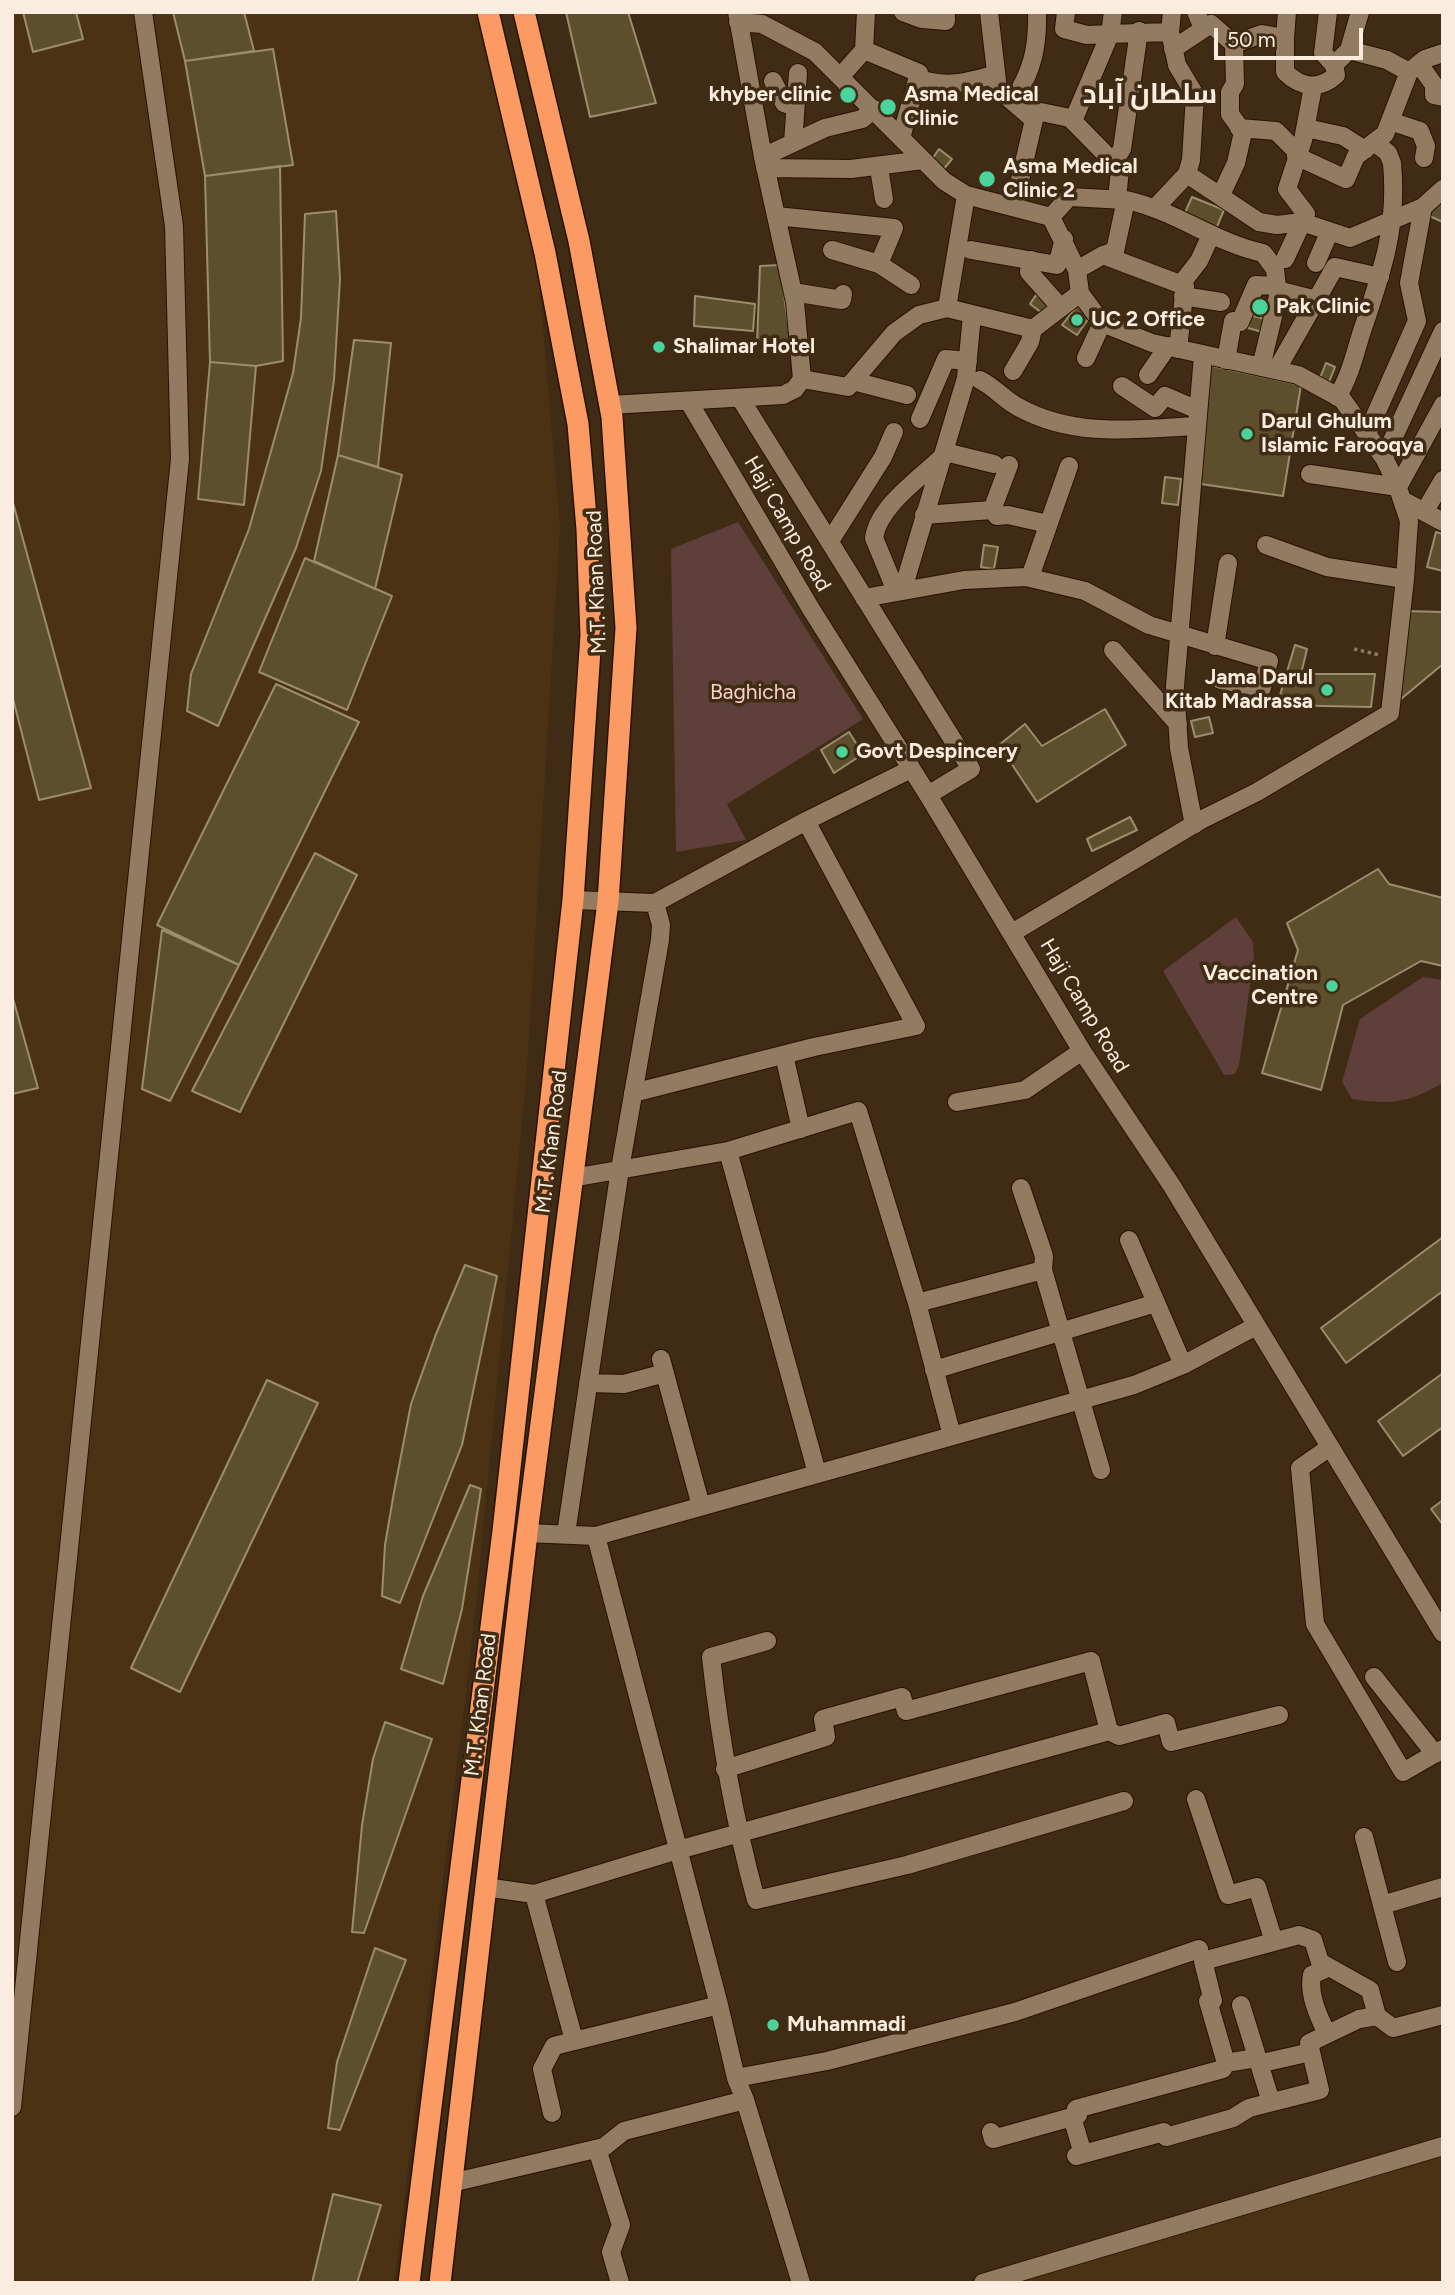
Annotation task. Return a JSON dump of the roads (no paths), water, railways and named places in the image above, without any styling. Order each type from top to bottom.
[{"type":"highway","name":"M.T. Khan Road","points":[[409,2283],[503,1531],[573,900],[591,635],[587,529],[578,424],[545,253],[488,12]]},
{"type":"highway","name":"M.T. Khan Road","points":[[440,2283],[527,1533],[608,902],[626,628],[621,523],[610,405],[579,241],[524,12]]},
{"type":"street","points":[[12,2107],[180,459],[174,226],[143,12]]},
{"type":"street","points":[[841,76],[864,50],[866,12]]},
{"type":"street","points":[[903,12],[922,19],[946,20],[946,12]]},
{"type":"street","points":[[989,12],[998,89],[1034,120]]},
{"type":"street","points":[[1013,101],[1030,76],[1037,39],[1037,12]]},
{"type":"street","points":[[1066,12],[1064,29],[1087,35],[1139,31],[1172,41]]},
{"type":"street","points":[[1073,121],[1110,34],[1113,12]]},
{"type":"street","points":[[1157,206],[1187,174],[1195,95],[1177,65],[1172,41],[1172,12]]},
{"type":"street","points":[[1287,12],[1284,72],[1293,80],[1313,87],[1326,85],[1336,75],[1334,65],[1323,53],[1328,12]]},
{"type":"street","points":[[1334,65],[1349,50],[1360,12]]},
{"type":"street","points":[[610,405],[783,395],[795,389],[802,379],[793,292],[764,162],[738,17],[762,24],[816,52],[944,181],[966,195],[1051,217],[1077,270],[1080,293],[1102,323],[1152,343],[1298,375],[1337,397],[1367,434],[1384,458],[1409,521],[1390,713],[1012,933]]},
{"type":"street","points":[[1172,41],[1199,20],[1211,23],[1234,44],[1235,84],[1230,92],[1230,114],[1243,132],[1236,163],[1221,195]]},
{"type":"street","points":[[1114,163],[1122,149],[1139,31]]},
{"type":"street","points":[[1234,44],[1262,34],[1285,38]]},
{"type":"street","points":[[864,50],[919,73],[901,138]]},
{"type":"street","points":[[1349,50],[1414,68],[1434,85],[1434,95],[1443,97]]},
{"type":"street","points":[[1238,128],[1276,131],[1297,154],[1346,178],[1356,156],[1385,134],[1414,68],[1443,53]]},
{"type":"street","points":[[793,143],[798,73]]},
{"type":"street","points":[[917,78],[930,83],[959,85],[996,74]]},
{"type":"street","points":[[773,81],[784,103],[796,107]]},
{"type":"street","points":[[1286,259],[1306,210],[1287,189],[1306,128],[1313,87]]},
{"type":"street","points":[[764,162],[793,143],[825,128],[862,119],[874,109]]},
{"type":"street","points":[[1014,206],[1036,111],[1073,121],[1120,169],[1121,200],[1115,251],[1077,270]]},
{"type":"street","points":[[1390,121],[1420,131],[1426,146],[1424,158]]},
{"type":"street","points":[[1306,128],[1343,136],[1388,153],[1392,163],[1393,220],[1380,277],[1349,373],[1337,397]]},
{"type":"street","points":[[764,162],[879,168],[923,160]]},
{"type":"street","points":[[879,168],[884,199]]},
{"type":"street","points":[[1187,174],[1259,222],[1277,225],[1302,222],[1350,238],[1423,207],[1443,189]]},
{"type":"street","points":[[947,308],[966,195]]},
{"type":"street","points":[[1051,217],[1069,197],[1121,200],[1157,206],[1235,247],[1263,253],[1275,269],[1277,288],[1269,368]]},
{"type":"street","points":[[1367,434],[1417,321],[1409,283],[1423,207]]},
{"type":"street","points":[[776,216],[894,228],[879,264]]},
{"type":"street","points":[[1316,263],[1329,233]]},
{"type":"street","points":[[1148,375],[1173,348],[1182,290],[1211,235]]},
{"type":"street","points":[[971,250],[1057,265],[1064,239]]},
{"type":"street","points":[[832,250],[879,264],[911,285]]},
{"type":"street","points":[[1103,255],[1182,290],[1221,302]]},
{"type":"street","points":[[1031,260],[1029,272],[1061,307]]},
{"type":"street","points":[[1269,368],[1317,300],[1335,267],[1380,277]]},
{"type":"street","points":[[1226,360],[1233,321],[1240,323],[1256,285],[1277,288],[1317,300]]},
{"type":"street","points":[[793,292],[842,300],[843,295]]},
{"type":"street","points":[[1013,371],[1030,342],[1033,329],[1080,293]]},
{"type":"street","points":[[802,379],[848,387],[894,333],[919,314],[947,308],[1033,329]]},
{"type":"street","points":[[899,590],[967,378],[972,315]]},
{"type":"street","points":[[1086,358],[1102,323]]},
{"type":"street","points":[[1384,458],[1443,331]]},
{"type":"street","points":[[1194,825],[1178,724],[1175,686],[1203,356]]},
{"type":"street","points":[[920,419],[946,359],[968,361]]},
{"type":"street","points":[[980,380],[1020,408],[1048,421],[1079,428],[1105,430],[1197,418]]},
{"type":"street","points":[[853,381],[907,395]]},
{"type":"street","points":[[1122,386],[1155,408],[1165,396],[1197,418]]},
{"type":"street","points":[[740,398],[971,769],[928,795]]},
{"type":"street","name":"Haji Camp Road","points":[[689,402],[1082,1051],[1172,1186],[1443,1633]]},
{"type":"street","points":[[1400,494],[1443,405]]},
{"type":"street","points":[[830,541],[878,467],[894,432]]},
{"type":"street","points":[[944,454],[1001,465],[992,510]]},
{"type":"street","points":[[899,590],[874,538],[875,530],[878,522],[900,497],[944,454]]},
{"type":"street","points":[[1030,578],[1069,466]]},
{"type":"street","points":[[1310,474],[1400,494],[1443,522]]},
{"type":"street","points":[[1425,511],[1443,480]]},
{"type":"street","points":[[924,515],[992,510]]},
{"type":"street","points":[[992,510],[997,516],[1008,514],[1048,524]]},
{"type":"street","points":[[1266,544],[1327,567],[1405,579]]},
{"type":"street","points":[[1215,646],[1228,563]]},
{"type":"street","points":[[864,597],[964,580],[1030,578],[1085,591],[1149,625],[1269,661],[1262,688],[1220,680]]},
{"type":"street","points":[[1112,650],[1178,724]]},
{"type":"street","points":[[573,900],[655,903],[806,821],[911,769]]},
{"type":"street","points":[[633,1093],[784,1055],[916,1026],[806,821]]},
{"type":"street","points":[[566,1534],[620,1170],[660,940],[661,925],[655,903]]},
{"type":"street","points":[[957,1102],[1025,1090],[1082,1051]]},
{"type":"street","points":[[784,1055],[801,1129]]},
{"type":"street","points":[[572,1178],[728,1151],[859,1111],[917,1303],[952,1436]]},
{"type":"street","points":[[728,1151],[817,1473]]},
{"type":"street","points":[[1021,1188],[1044,1256],[1043,1270],[1059,1332],[1101,1470]]},
{"type":"street","points":[[1129,1240],[1183,1365]]},
{"type":"street","points":[[917,1303],[1043,1270]]},
{"type":"street","points":[[934,1370],[1156,1303]]},
{"type":"street","points":[[527,1533],[596,1536],[1134,1385],[1183,1365],[1256,1326]]},
{"type":"street","points":[[588,1383],[624,1384],[663,1366],[701,1506]]},
{"type":"street","points":[[1330,1447],[1300,1468],[1315,1624],[1403,1772],[1439,1751],[1374,1677]]},
{"type":"street","points":[[596,1536],[736,2078],[801,2283]]},
{"type":"street","points":[[767,1641],[711,1657],[725,1769],[756,1900],[907,1864],[1124,1801]]},
{"type":"street","points":[[725,1769],[826,1737],[823,1719],[902,1697],[906,1711],[1090,1661],[1109,1731]]},
{"type":"street","points":[[485,1887],[534,1894],[678,1850],[1109,1731],[1119,1736],[1166,1723],[1171,1742],[1279,1715]]},
{"type":"street","points":[[1196,1799],[1228,1895],[1257,1887],[1274,1942]]},
{"type":"street","points":[[1364,1837],[1397,1962]]},
{"type":"street","points":[[1382,1905],[1443,1887]]},
{"type":"street","points":[[534,1894],[574,2040]]},
{"type":"street","points":[[991,2132],[993,2139],[1078,2115],[1076,2109],[1223,2070],[1226,2063],[1208,2001],[1213,2001],[1203,1961],[1299,1935],[1313,1940],[1320,1962],[1370,1990],[1377,2017],[1393,2028],[1443,2015]]},
{"type":"street","points":[[736,2078],[827,2060],[1015,2012],[1199,1950]]},
{"type":"street","points":[[1327,2034],[1317,2013],[1310,1983],[1312,1975],[1329,1968]]},
{"type":"street","points":[[552,2113],[542,2069],[554,2046],[719,2005]]},
{"type":"street","points":[[1241,2005],[1271,2102]]},
{"type":"street","points":[[1072,2117],[1079,2155],[1164,2132],[1166,2137],[1233,2118],[1249,2108],[1320,2090],[1309,2043],[1359,2020],[1377,2017]]},
{"type":"street","points":[[1226,2063],[1311,2052]]},
{"type":"street","points":[[451,2183],[597,2149],[604,2147],[624,2131],[745,2100]]},
{"type":"street","points":[[983,2283],[1443,2146]]},
{"type":"street","points":[[597,2149],[621,2225],[611,2252],[620,2283]]},
{"type":"place","name":"khyber clinic","points":[[848,95]]},
{"type":"place","name":"Asma Medical Clinic","points":[[888,107]]},
{"type":"place","name":"Asma Medical Clinic 2","points":[[987,179]]},
{"type":"place","name":"Pak Clinic","points":[[1260,307]]},
{"type":"place","name":"UC 2 Office","points":[[1077,320]]},
{"type":"place","name":"Shalimar Hotel","points":[[659,347]]},
{"type":"place","name":"Darul Ghulum Islamic Farooqya","points":[[1247,434]]},
{"type":"place","name":"Jama Darul Kitab Madrassa","points":[[1327,690]]},
{"type":"place","name":"Govt Despincery","points":[[842,752]]},
{"type":"place","name":"Vaccination Centre","points":[[1332,986]]},
{"type":"place","name":"Muhammadi","points":[[773,2025]]},
{"type":"district","name":"سلطان آباد","points":[[1150,95]]},
{"type":"park label","name":"Baghicha","points":[[753,693]]}]
